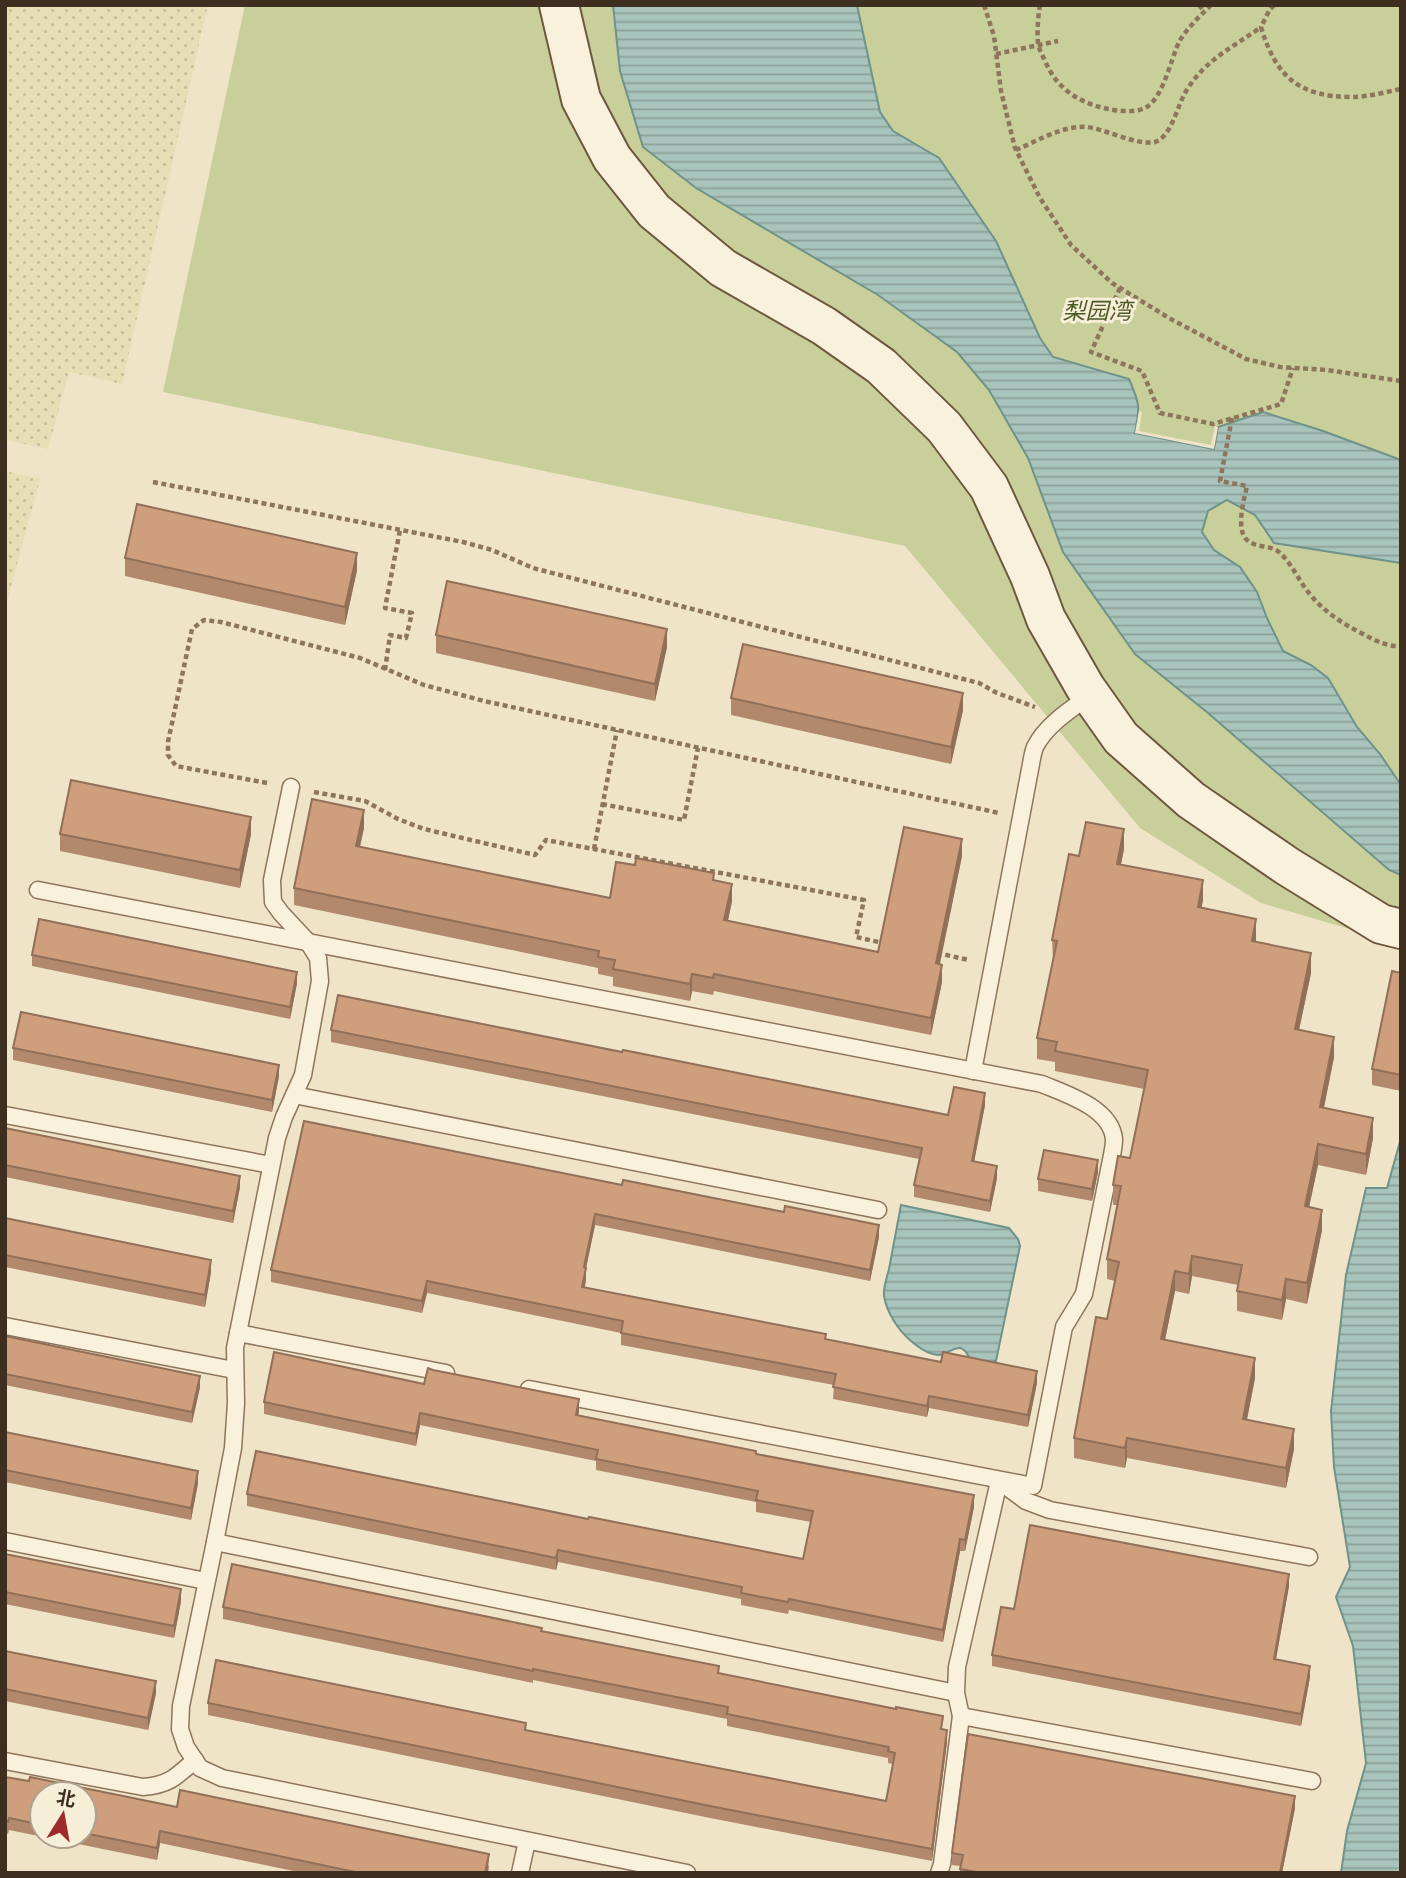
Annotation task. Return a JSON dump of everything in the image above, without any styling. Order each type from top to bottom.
[{"type":"street","points":[[559,5],[581,99],[612,159],[654,211],[723,268],[824,326],[881,366],[944,427],[989,487],[1030,576],[1077,705],[1121,738],[1191,800],[1287,866],[1381,923],[1401,929]]},
{"type":"lane","points":[[973,1071],[1035,747],[1043,736],[1077,705]]},
{"type":"lane","points":[[291,787],[272,880],[273,902],[308,942],[318,958],[320,981],[303,1075],[277,1138],[235,1348],[236,1410],[233,1448],[180,1718],[180,1729],[186,1747],[200,1768],[222,1778],[687,1873]]},
{"type":"lane","points":[[38,890],[1042,1084],[1103,1115],[1114,1137],[1084,1294],[1064,1327],[1033,1486],[510,1386]]},
{"type":"lane","points":[[294,1095],[878,1210]]},
{"type":"lane","points":[[5,1115],[271,1165]]},
{"type":"lane","points":[[5,1326],[234,1370]]},
{"type":"lane","points":[[238,1333],[456,1375]]},
{"type":"lane","points":[[999,1481],[1026,1501],[1050,1510],[1309,1557]]},
{"type":"lane","points":[[939,1873],[961,1716],[956,1693],[957,1667],[999,1481]]},
{"type":"lane","points":[[5,1541],[206,1581]]},
{"type":"lane","points":[[215,1542],[956,1693]]},
{"type":"lane","points":[[961,1716],[1312,1781]]},
{"type":"lane","points":[[5,1761],[143,1787],[157,1786],[172,1780],[195,1760]]},
{"type":"lane","points":[[520,1873],[527,1840]]},
{"type":"path","points":[[984,5],[994,36],[1001,91],[1016,150],[1040,198],[1071,245],[1112,283],[1169,318],[1246,359],[1401,382]]},
{"type":"path","points":[[1040,5],[1038,46],[1051,74],[1072,96],[1092,105],[1128,111],[1145,108],[1154,100],[1178,44],[1189,27],[1210,5]]},
{"type":"path","points":[[1199,5],[1204,11]]},
{"type":"path","points":[[1016,150],[1065,129],[1087,127],[1153,142],[1166,136],[1185,93],[1201,69],[1220,53],[1261,27],[1274,5]]},
{"type":"path","points":[[1261,27],[1267,48],[1283,74],[1300,87],[1320,93],[1353,97],[1401,89]]},
{"type":"path","points":[[996,54],[1058,41]]},
{"type":"path","points":[[1120,288],[1091,352],[1142,371],[1160,412],[1213,424],[1281,404],[1293,368]]},
{"type":"path","points":[[1232,418],[1220,481],[1247,486],[1241,514],[1245,539],[1254,545],[1280,553],[1325,612],[1380,643],[1401,646]]},
{"type":"path","points":[[153,482],[463,542],[492,550],[533,568],[979,683],[1021,703],[1077,705]]},
{"type":"path","points":[[385,670],[390,635],[406,638],[412,613],[385,608],[400,530]]},
{"type":"path","points":[[895,945],[856,937],[864,900],[546,840],[535,855],[424,828],[365,801],[176,766],[168,755],[168,742],[192,629],[204,620],[221,622],[360,658],[424,685],[484,701],[1021,817]]},
{"type":"path","points":[[594,849],[617,730]]},
{"type":"path","points":[[602,804],[684,820],[698,748]]},
{"type":"path","points":[[934,953],[993,964]]},
{"type":"shaded area","points":[[5,5],[208,5],[122,384],[69,372],[48,449],[5,440]]},
{"type":"shaded area","points":[[5,471],[40,479],[5,609]]},
{"type":"green space","name":"梨园湾","points":[[245,5],[1401,5],[1401,944],[1261,903],[1140,828],[905,546],[163,392]]},
{"type":"water","points":[[613,5],[857,5],[880,112],[893,131],[939,158],[996,241],[1040,338],[1053,357],[1129,379],[1138,405],[1135,433],[1214,449],[1218,427],[1263,412],[1401,460],[1401,563],[1274,543],[1255,515],[1227,500],[1208,511],[1202,532],[1214,550],[1240,567],[1257,592],[1283,651],[1311,665],[1328,678],[1357,727],[1401,785],[1401,875],[1389,870],[1208,713],[1135,654],[1063,552],[1028,458],[989,390],[957,352],[878,295],[696,188],[643,147],[620,71]]},
{"type":"water","points":[[1401,1138],[1401,1873],[1341,1873],[1347,1831],[1366,1763],[1353,1646],[1336,1597],[1350,1567],[1334,1467],[1331,1411],[1346,1275],[1366,1188],[1387,1188]]},
{"type":"water","points":[[901,1205],[1009,1228],[1018,1239],[1020,1246],[996,1361],[990,1363],[970,1359],[963,1349],[959,1348],[944,1354],[932,1354],[911,1341],[894,1321],[884,1293]]},
{"type":"pier","points":[[1139,411],[1142,412],[1139,431],[1211,445],[1215,426],[1218,427],[1214,449],[1135,433]]},
{"type":"building","points":[[137,504],[357,553],[345,607],[125,558]]},
{"type":"building","points":[[447,581],[667,629],[655,684],[436,635]]},
{"type":"building","points":[[743,644],[963,693],[951,747],[731,698]]},
{"type":"building","points":[[71,780],[251,817],[240,870],[60,834]]},
{"type":"building","points":[[312,799],[364,810],[356,846],[610,898],[616,862],[635,865],[636,858],[714,873],[713,880],[732,884],[724,920],[878,952],[904,827],[962,839],[936,963],[942,965],[931,1018],[714,974],[713,978],[692,974],[690,984],[613,969],[615,960],[598,957],[599,951],[294,888]]},
{"type":"building","points":[[1086,822],[1124,829],[1117,864],[1203,880],[1198,907],[1256,919],[1252,941],[1311,953],[1295,1029],[1334,1037],[1320,1107],[1373,1118],[1366,1154],[1318,1144],[1305,1206],[1322,1210],[1307,1283],[1286,1279],[1282,1300],[1237,1291],[1242,1265],[1192,1256],[1189,1274],[1175,1271],[1161,1339],[1255,1358],[1243,1419],[1294,1429],[1286,1468],[1127,1438],[1125,1448],[1074,1438],[1096,1317],[1107,1319],[1119,1262],[1107,1259],[1121,1186],[1113,1185],[1118,1156],[1130,1158],[1148,1070],[1055,1051],[1057,1042],[1037,1038],[1057,941],[1052,940],[1069,854],[1079,856]]},
{"type":"building","points":[[39,919],[297,972],[290,1007],[32,955]]},
{"type":"building","points":[[1392,971],[1401,973],[1401,1075],[1372,1069]]},
{"type":"building","points":[[338,995],[948,1115],[954,1087],[985,1093],[972,1161],[997,1166],[990,1201],[914,1185],[922,1148],[331,1030]]},
{"type":"building","points":[[21,1012],[279,1065],[272,1100],[13,1048]]},
{"type":"building","points":[[304,1121],[622,1185],[623,1180],[784,1212],[785,1206],[879,1225],[870,1270],[595,1214],[582,1287],[826,1334],[825,1339],[941,1362],[943,1352],[1037,1371],[1028,1415],[929,1396],[927,1406],[833,1387],[836,1374],[621,1333],[623,1321],[427,1281],[422,1301],[271,1270]]},
{"type":"building","points":[[5,1128],[240,1176],[233,1211],[5,1165]]},
{"type":"building","points":[[1044,1150],[1098,1160],[1092,1189],[1038,1179]]},
{"type":"building","points":[[5,1218],[211,1260],[205,1295],[5,1255]]},
{"type":"building","points":[[5,1336],[200,1376],[192,1412],[5,1374]]},
{"type":"building","points":[[274,1352],[424,1384],[428,1368],[579,1399],[576,1415],[756,1451],[756,1454],[974,1495],[965,1540],[960,1539],[943,1630],[789,1599],[788,1602],[741,1593],[742,1587],[558,1550],[556,1558],[247,1494],[256,1451],[588,1519],[589,1517],[803,1559],[813,1511],[756,1500],[758,1491],[596,1459],[598,1450],[420,1413],[416,1434],[264,1402]]},
{"type":"building","points":[[5,1432],[198,1471],[191,1508],[5,1470]]},
{"type":"building","points":[[1030,1525],[1289,1574],[1274,1659],[1310,1666],[1301,1714],[992,1655],[1001,1607],[1014,1609]]},
{"type":"building","points":[[5,1554],[181,1589],[174,1626],[5,1592]]},
{"type":"building","points":[[232,1564],[542,1628],[541,1631],[719,1666],[718,1673],[943,1716],[941,1729],[947,1730],[932,1849],[208,1703],[216,1660],[526,1723],[525,1730],[886,1801],[895,1753],[888,1751],[889,1747],[727,1714],[728,1707],[533,1671],[223,1607]]},
{"type":"building","points":[[5,1651],[156,1681],[148,1718],[5,1689]]},
{"type":"building","points":[[968,1734],[1295,1796],[1280,1873],[982,1873],[960,1869],[963,1855],[952,1853]]},
{"type":"building","points":[[5,1777],[28,1781],[28,1822],[9,1818],[8,1822],[5,1821]]},
{"type":"building","points":[[180,1790],[489,1854],[485,1873],[360,1873],[160,1831],[157,1848],[98,1836],[98,1791],[177,1807]]}]
